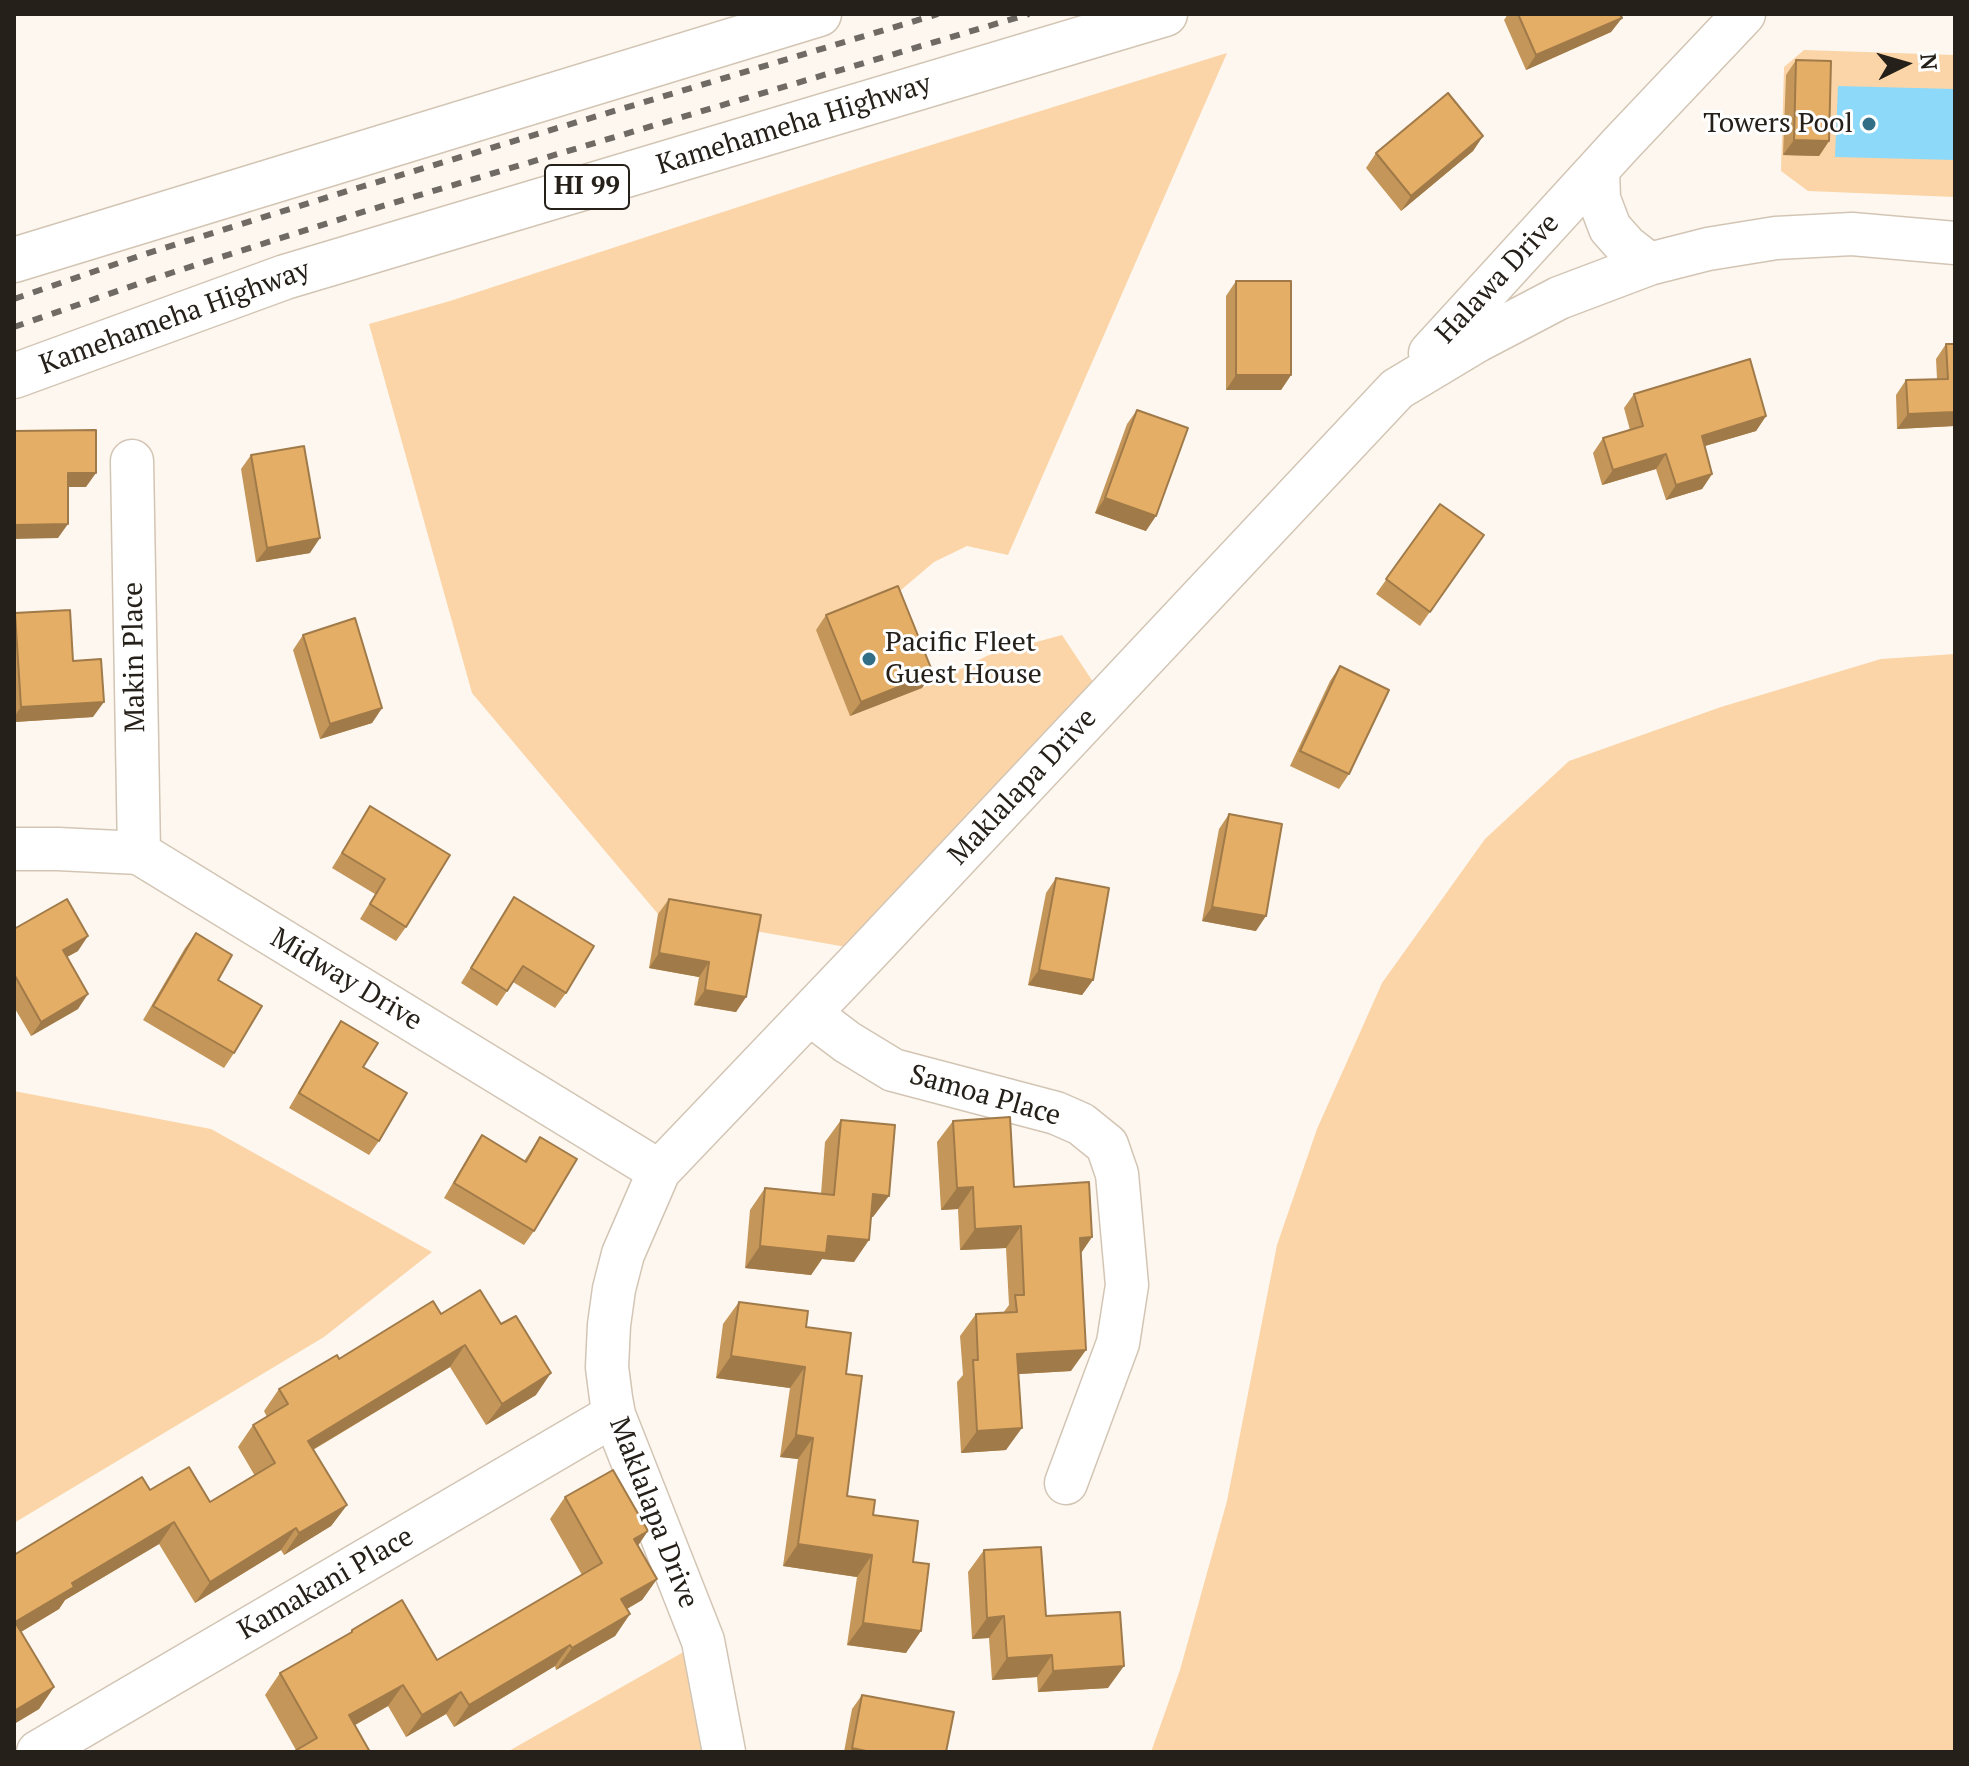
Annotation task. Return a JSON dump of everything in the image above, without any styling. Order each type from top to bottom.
[{"type":"main road","points":[[14,260],[819,14]]},
{"type":"main road","name":"Kamehameha Highway","points":[[14,376],[285,277],[1165,14]]},
{"type":"street","name":"Halawa Drive","points":[[1397,389],[1744,14]]},
{"type":"street","name":"Halawa Drive","points":[[1598,170],[1599,199],[1610,228],[1649,264]]},
{"type":"street","name":"Maklalapa Drive","points":[[724,1752],[703,1641],[614,1415],[607,1367],[614,1289],[623,1254],[659,1171],[1397,389],[1477,341],[1559,298],[1649,264],[1708,249],[1776,238],[1852,234],[1955,243]]},
{"type":"street","name":"Makin Place","points":[[132,461],[139,853]]},
{"type":"street","name":"Midway Drive","points":[[14,849],[139,853],[659,1171]]},
{"type":"street","name":"Samoa Place","points":[[810,1014],[847,1042],[893,1070],[1056,1113],[1081,1124],[1107,1145],[1117,1174],[1127,1285],[1118,1343],[1066,1483]]},
{"type":"street","name":"Kamakani Place","points":[[38,1752],[614,1415]]},
{"type":"shaded area","name":"Towers Pool","points":[[1804,50],[1955,55],[1955,197],[1808,191],[1781,171],[1784,67]]},
{"type":"shaded area","points":[[1227,53],[1008,555],[967,546],[934,562],[888,601],[850,716],[922,688],[989,655],[1062,635],[1105,700],[869,951],[658,914],[472,693],[369,324],[450,301],[867,165]]},
{"type":"shaded area","points":[[1955,654],[1955,1752],[1151,1752],[1180,1670],[1227,1501],[1277,1245],[1317,1129],[1382,983],[1485,839],[1569,761],[1721,707],[1881,659]]},
{"type":"shaded area","points":[[14,1091],[211,1129],[432,1252],[324,1337],[14,1523]]},
{"type":"shaded area","points":[[703,1641],[725,1752],[507,1752]]},
{"type":"water","points":[[1838,86],[1955,89],[1955,160],[1835,157]]},
{"type":"building","points":[[1518,14],[1620,14],[1622,18],[1536,55]]},
{"type":"building","points":[[1796,60],[1831,61],[1829,141],[1794,140]]},
{"type":"building","points":[[1448,93],[1483,136],[1411,196],[1376,153]]},
{"type":"building","points":[[1236,281],[1291,281],[1291,375],[1236,375]]},
{"type":"building","points":[[1946,344],[1955,344],[1955,412],[1908,414],[1906,380],[1948,379]]},
{"type":"building","points":[[1750,359],[1766,416],[1702,436],[1712,474],[1676,485],[1666,454],[1613,470],[1603,438],[1643,426],[1634,394]]},
{"type":"building","points":[[1137,410],[1188,428],[1156,516],[1105,498]]},
{"type":"building","points":[[96,430],[96,473],[68,473],[68,524],[14,525],[14,431]]},
{"type":"building","points":[[304,446],[320,538],[267,548],[251,455]]},
{"type":"building","points":[[1440,504],[1484,535],[1430,612],[1386,579]]},
{"type":"building","name":"Pacific Fleet Guest House","points":[[898,586],[933,673],[861,702],[826,615]]},
{"type":"building","points":[[70,610],[73,661],[101,659],[104,702],[21,707],[15,613]]},
{"type":"building","points":[[355,618],[382,708],[330,724],[303,635]]},
{"type":"building","points":[[1340,666],[1389,690],[1349,774],[1300,751]]},
{"type":"building","points":[[370,806],[450,855],[406,927],[370,904],[385,879],[342,853]]},
{"type":"building","points":[[1229,814],[1282,824],[1266,916],[1212,907]]},
{"type":"building","points":[[1056,878],[1109,888],[1093,980],[1039,970]]},
{"type":"building","points":[[514,897],[594,946],[566,993],[523,966],[507,991],[471,968]]},
{"type":"building","points":[[67,899],[88,936],[63,950],[88,994],[41,1022],[14,974],[14,929]]},
{"type":"building","points":[[669,899],[761,915],[746,997],[705,990],[709,962],[659,953]]},
{"type":"building","points":[[196,933],[232,955],[218,980],[262,1006],[234,1053],[153,1006]]},
{"type":"building","points":[[341,1021],[378,1043],[363,1067],[407,1093],[379,1141],[299,1093]]},
{"type":"building","points":[[1010,1117],[1014,1187],[1089,1182],[1092,1237],[1080,1238],[1086,1350],[1017,1354],[1022,1428],[977,1431],[973,1360],[978,1360],[976,1314],[1017,1312],[1015,1295],[1024,1295],[1021,1226],[975,1229],[973,1187],[957,1188],[953,1121]]},
{"type":"building","points":[[841,1120],[895,1125],[889,1196],[873,1194],[869,1240],[828,1236],[826,1253],[760,1246],[765,1188],[834,1195]]},
{"type":"building","points":[[482,1135],[526,1162],[540,1137],[577,1159],[534,1231],[454,1183]]},
{"type":"building","points":[[480,1290],[501,1324],[516,1316],[551,1373],[502,1404],[465,1345],[308,1441],[347,1505],[299,1533],[296,1528],[210,1582],[174,1522],[72,1583],[74,1587],[15,1622],[54,1687],[14,1711],[14,1555],[142,1477],[150,1490],[189,1467],[210,1502],[275,1463],[253,1425],[288,1404],[279,1389],[337,1355],[339,1359],[433,1301],[441,1314]]},
{"type":"building","points":[[739,1302],[808,1311],[806,1327],[851,1333],[846,1374],[862,1376],[847,1496],[875,1500],[873,1515],[918,1521],[913,1562],[929,1564],[921,1631],[863,1623],[872,1555],[798,1544],[813,1438],[796,1435],[805,1367],[731,1356]]},
{"type":"building","points":[[613,1470],[648,1531],[634,1539],[657,1579],[621,1599],[630,1614],[572,1648],[570,1645],[469,1705],[461,1692],[422,1715],[403,1685],[349,1715],[370,1752],[293,1752],[317,1738],[280,1673],[402,1600],[437,1660],[602,1563],[565,1497]]},
{"type":"building","points":[[1041,1547],[1046,1616],[1120,1612],[1124,1666],[1053,1671],[1052,1655],[1007,1658],[1004,1616],[987,1618],[984,1550]]},
{"type":"building","points":[[862,1695],[954,1712],[946,1752],[871,1752],[852,1748]]},
{"type":"railway","points":[[14,299],[142,255],[354,189],[938,14]]},
{"type":"railway","points":[[14,327],[366,211],[1029,14]]},
{"type":"place","name":"Towers Pool","points":[[1869,124]]},
{"type":"place","name":"Pacific Fleet Guest House","points":[[869,659]]}]
